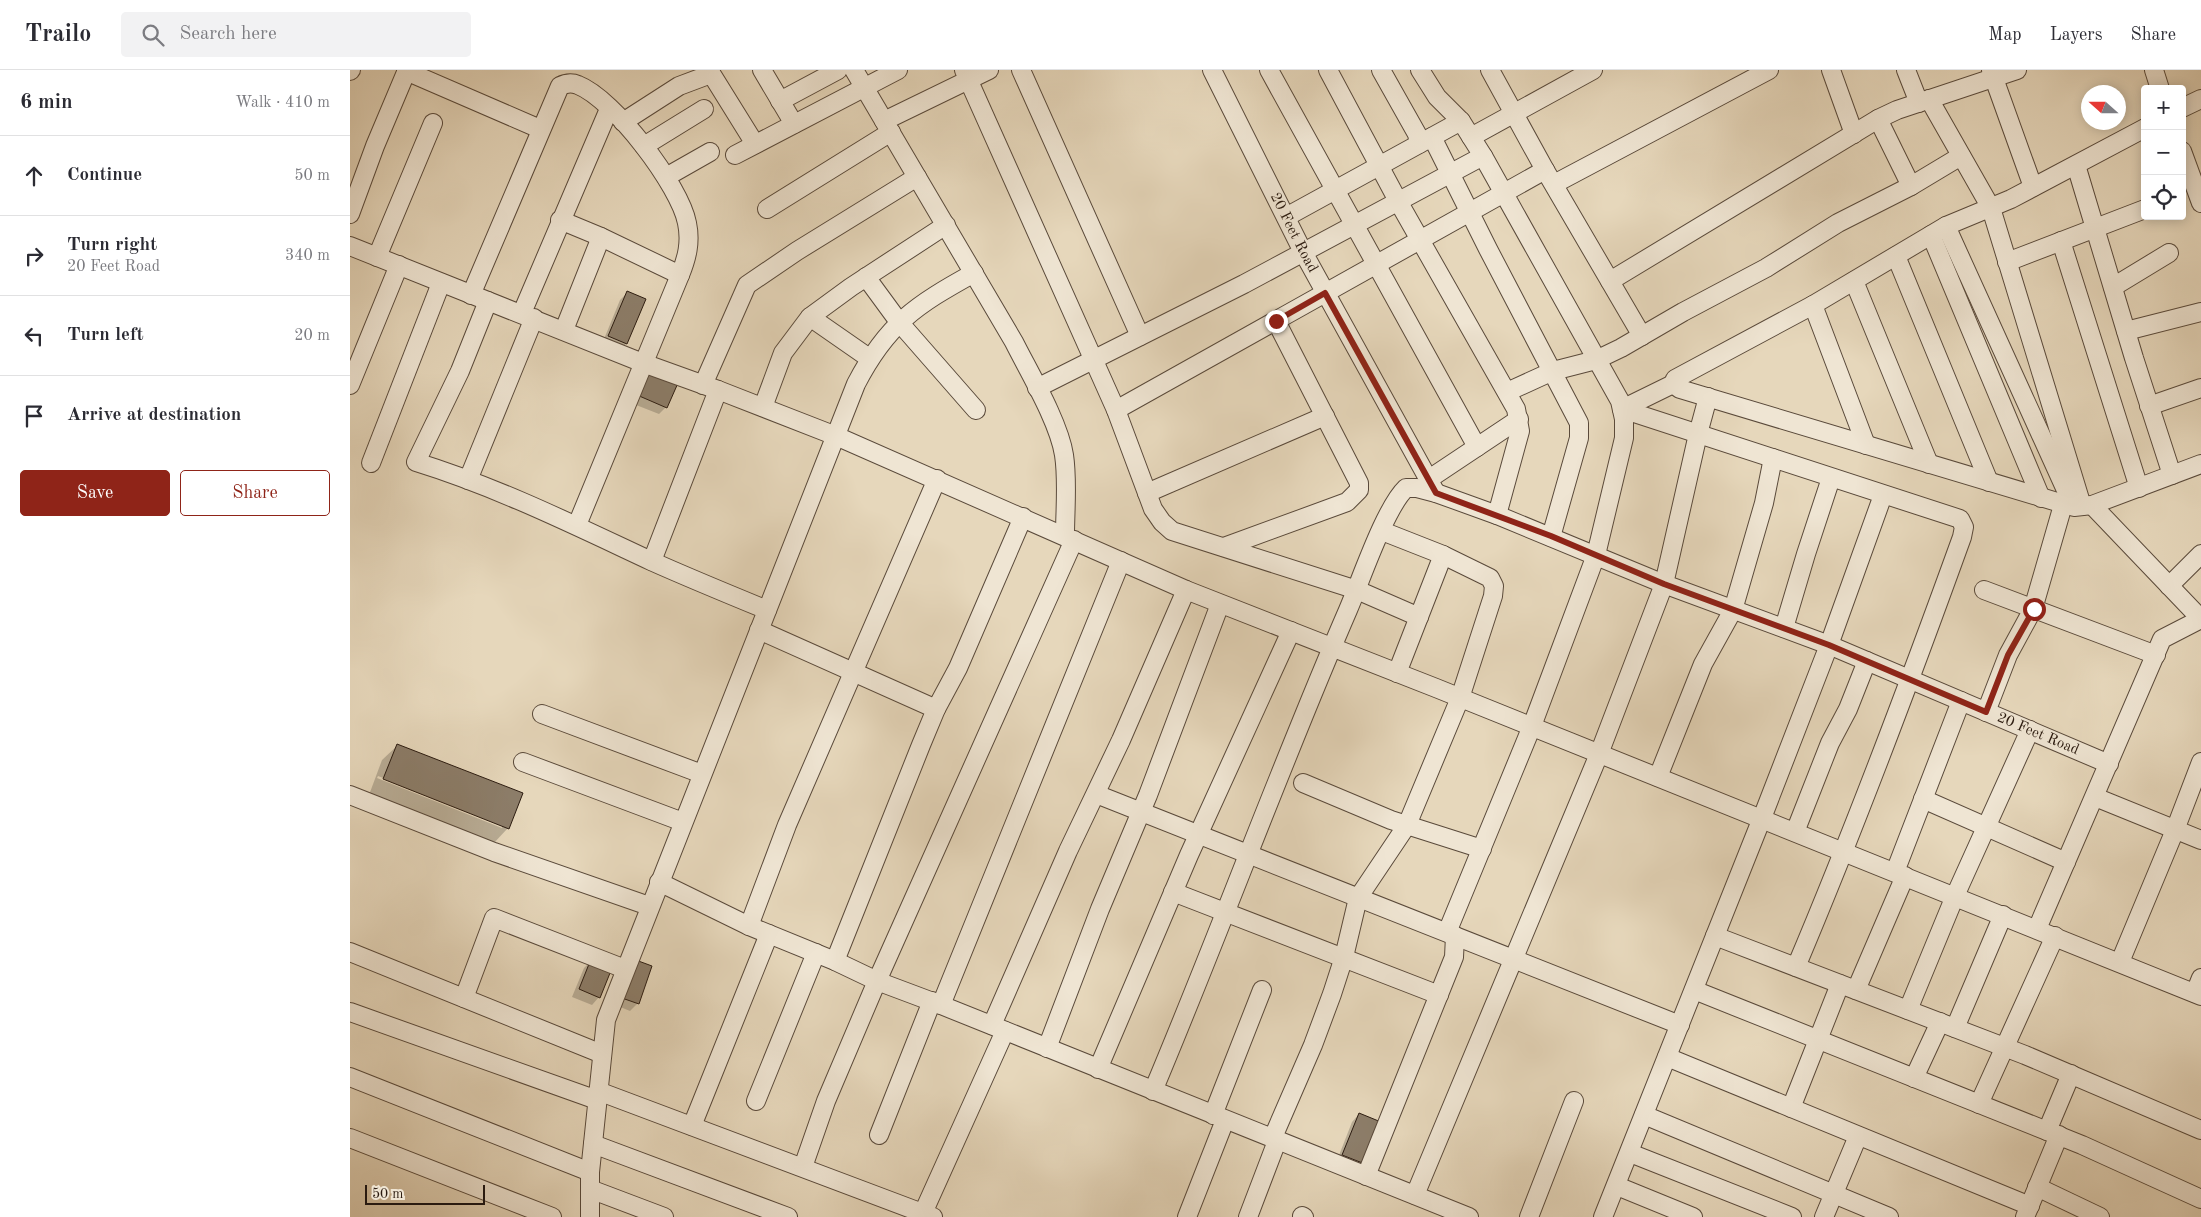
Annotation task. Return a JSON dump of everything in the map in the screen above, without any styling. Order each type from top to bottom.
[{"type":"street","points":[[350,214],[375,146],[407,70],[540,129]]},
{"type":"street","points":[[555,70],[568,83]]},
{"type":"street","points":[[762,70],[794,124]]},
{"type":"street","points":[[780,101],[838,70]]},
{"type":"street","points":[[803,1167],[826,1101],[1069,538],[1064,454],[1059,437],[1037,388],[1014,342],[854,70]]},
{"type":"street","points":[[735,155],[898,70]]},
{"type":"street","points":[[767,209],[966,75],[989,70]]},
{"type":"street","points":[[1021,70],[1140,336]]},
{"type":"street","name":"20 Feet Road","points":[[1212,70],[1303,252],[1432,486],[1664,584],[1829,645],[2109,764]]},
{"type":"street","points":[[1269,70],[1477,446]]},
{"type":"street","points":[[1328,70],[1398,201],[1516,409],[1520,431],[1497,515]]},
{"type":"street","points":[[1381,70],[1416,134],[1426,140],[1451,173],[1579,422],[1579,438],[1551,536]]},
{"type":"street","points":[[1420,70],[1437,97],[1461,121],[1483,156],[1620,401],[1624,438],[1596,554],[1532,726],[1448,930],[1455,936]]},
{"type":"street","points":[[1490,70],[1549,177],[1642,336]]},
{"type":"street","points":[[1471,137],[1593,70]]},
{"type":"street","points":[[1116,410],[1470,213],[1503,192],[1549,177],[1769,70]]},
{"type":"street","points":[[1831,70],[1854,134]]},
{"type":"street","points":[[1906,70],[1924,101],[1961,156],[1990,208],[2076,504],[2034,609],[2008,655],[1986,712]]},
{"type":"street","points":[[1610,281],[1878,119],[1993,73],[2017,70]]},
{"type":"street","points":[[2154,70],[2159,85]]},
{"type":"street","points":[[623,122],[679,86],[710,72],[755,144]]},
{"type":"street","points":[[1993,73],[2033,187]]},
{"type":"street","points":[[966,75],[1116,410],[1153,509],[1162,522],[1172,531],[1357,590],[1419,617]]},
{"type":"street","points":[[471,295],[540,129],[560,86],[568,83],[578,85],[591,92],[623,122],[644,146],[666,178],[682,205],[690,241],[687,258],[578,525]]},
{"type":"street","points":[[2186,106],[2201,99]]},
{"type":"street","points":[[468,480],[528,316],[560,220],[609,109]]},
{"type":"street","points":[[644,146],[704,109]]},
{"type":"street","points":[[1878,119],[1911,186]]},
{"type":"street","points":[[1286,217],[1461,121]]},
{"type":"street","points":[[377,257],[433,123]]},
{"type":"street","points":[[1622,409],[1673,384],[1675,379],[1813,305],[1939,230],[2033,187],[2141,130]]},
{"type":"street","points":[[666,178],[710,152]]},
{"type":"street","points":[[1037,388],[1355,225],[1483,156]]},
{"type":"street","points":[[1507,392],[1553,371],[1596,360],[1766,268],[1838,223],[1911,186],[1961,156]]},
{"type":"street","points":[[2076,164],[2149,406],[2172,475]]},
{"type":"street","points":[[2186,167],[2193,195]]},
{"type":"street","points":[[652,561],[747,285],[917,177]]},
{"type":"street","points":[[2007,262],[2141,211]]},
{"type":"street","points":[[560,220],[601,237],[680,275]]},
{"type":"street","points":[[763,407],[783,353],[810,317],[866,277],[946,225]]},
{"type":"street","points":[[1939,230],[2041,498]]},
{"type":"street","points":[[1939,230],[2076,504],[2169,586],[2201,619],[2162,639],[2038,929]]},
{"type":"street","points":[[564,330],[601,237]]},
{"type":"street","points":[[2061,241],[2138,488]]},
{"type":"street","points":[[350,246],[643,363],[711,387],[836,436],[1220,604],[1532,726],[2120,962],[2199,989]]},
{"type":"street","points":[[2113,287],[2169,253]]},
{"type":"street","points":[[1896,256],[1989,482]]},
{"type":"street","points":[[350,385],[398,266]]},
{"type":"street","points":[[590,1217],[590,1180],[606,1020],[682,822],[856,384],[869,358],[899,322],[933,296],[974,273]]},
{"type":"street","points":[[866,277],[899,322],[976,410]]},
{"type":"street","points":[[1854,281],[1929,464]]},
{"type":"street","points":[[371,462],[441,283]]},
{"type":"street","points":[[488,301],[460,372],[416,462],[468,480],[578,525],[652,561],[767,610]]},
{"type":"street","points":[[1813,305],[1866,445]]},
{"type":"street","points":[[2126,331],[2201,312]]},
{"type":"street","points":[[810,317],[869,358]]},
{"type":"street","points":[[1224,547],[1346,502],[1355,496],[1359,490],[1359,483],[1276,321]]},
{"type":"street","points":[[1673,384],[1680,389],[2041,498],[2076,504],[2138,488],[2201,464]]},
{"type":"street","points":[[2149,406],[2201,388]]},
{"type":"street","points":[[1414,1195],[1599,754],[1664,584],[1708,397]]},
{"type":"street","points":[[1622,409],[1960,519],[1964,527],[1910,680],[1845,852],[1796,967]]},
{"type":"street","points":[[1148,493],[1325,416]]},
{"type":"street","points":[[1153,1092],[1332,647],[1399,495],[1406,488],[1432,486],[1477,446],[1519,419]]},
{"type":"street","points":[[1658,777],[1702,664],[1734,610],[1764,503],[1773,458]]},
{"type":"street","points":[[1784,628],[1831,478]]},
{"type":"street","points":[[749,926],[787,825],[937,479]]},
{"type":"street","points":[[1603,1217],[1617,1186],[1762,818],[1829,645],[1883,495]]},
{"type":"street","points":[[835,961],[936,709],[958,668],[1023,517]]},
{"type":"street","points":[[1248,1217],[1277,1141],[1274,1135],[1313,1045],[1344,957],[1358,898],[1406,825],[1460,698],[1493,596],[1494,586],[1490,578],[1443,555],[1382,531]]},
{"type":"street","points":[[2169,586],[2201,554]]},
{"type":"street","points":[[1397,673],[1443,555]]},
{"type":"street","points":[[879,1135],[1121,561]]},
{"type":"street","points":[[350,1012],[597,1096],[692,1126],[928,1215],[998,1028],[1068,851],[1096,794],[1186,590]]},
{"type":"street","points":[[1984,590],[2156,655]]},
{"type":"street","points":[[1047,1048],[1100,909],[1141,812],[1220,604]]},
{"type":"street","points":[[759,630],[936,709]]},
{"type":"street","points":[[1098,1069],[1198,835],[1292,631]]},
{"type":"street","points":[[1795,832],[1830,743],[1848,709],[1867,661]]},
{"type":"street","points":[[1791,1108],[1817,1039],[1848,987],[1900,874],[1923,799],[1961,701]]},
{"type":"street","points":[[542,714],[702,774]]},
{"type":"street","points":[[1908,1010],[1955,896],[2030,730]]},
{"type":"street","points":[[523,762],[682,822]]},
{"type":"street","points":[[2120,962],[2176,830],[2201,762]]},
{"type":"street","points":[[1303,783],[1406,825],[1482,848]]},
{"type":"street","points":[[1096,794],[1680,1025]]},
{"type":"street","points":[[350,795],[494,852],[649,906]]},
{"type":"street","points":[[2094,797],[2201,840]]},
{"type":"street","points":[[1923,799],[2066,862]]},
{"type":"street","points":[[659,882],[749,926],[835,961],[877,981],[1414,1195],[1462,1216]]},
{"type":"street","points":[[1173,892],[1439,995]]},
{"type":"street","points":[[1914,1078],[1947,1025],[2004,915]]},
{"type":"street","points":[[464,998],[494,918],[625,969]]},
{"type":"street","points":[[692,1126],[769,934]]},
{"type":"street","points":[[1366,1176],[1454,957],[1455,936]]},
{"type":"street","points":[[1715,936],[2006,1047],[2201,1130]]},
{"type":"street","points":[[1979,1104],[2055,936]]},
{"type":"street","points":[[350,952],[602,1054]]},
{"type":"street","points":[[756,1101],[816,953]]},
{"type":"street","points":[[1187,1217],[1262,990]]},
{"type":"street","points":[[1694,990],[2053,1133],[2201,1199]]},
{"type":"street","points":[[1667,1057],[1858,1136],[2027,1212],[2038,1187],[2071,1074]]},
{"type":"street","points":[[350,1077],[590,1180],[664,1217]]},
{"type":"street","points":[[1529,1217],[1574,1101]]},
{"type":"street","points":[[1644,1115],[1889,1217]]},
{"type":"street","points":[[1824,1217],[1858,1136]]},
{"type":"street","points":[[350,1138],[552,1217]]},
{"type":"street","points":[[593,1144],[788,1217]]},
{"type":"street","points":[[1630,1153],[1792,1217]]},
{"type":"street","points":[[1617,1186],[1693,1217]]},
{"type":"street","points":[[2038,1187],[2100,1217]]},
{"type":"building","points":[[627,291],[646,299],[627,344],[608,336]]},
{"type":"building","points":[[648,370],[678,383],[667,408],[637,395]]},
{"type":"building","points":[[397,744],[523,793],[509,829],[383,779]]},
{"type":"building","points":[[591,959],[612,968],[600,998],[579,989]]},
{"type":"building","points":[[633,959],[652,966],[639,1004],[619,997]]},
{"type":"building","points":[[1359,1113],[1381,1122],[1365,1164],[1342,1155]]},
{"type":"route","points":[[1276,321],[1325,293],[1436,493],[1551,536],[1664,584],[1829,645],[1986,712],[2008,655],[2034,609]]}]
